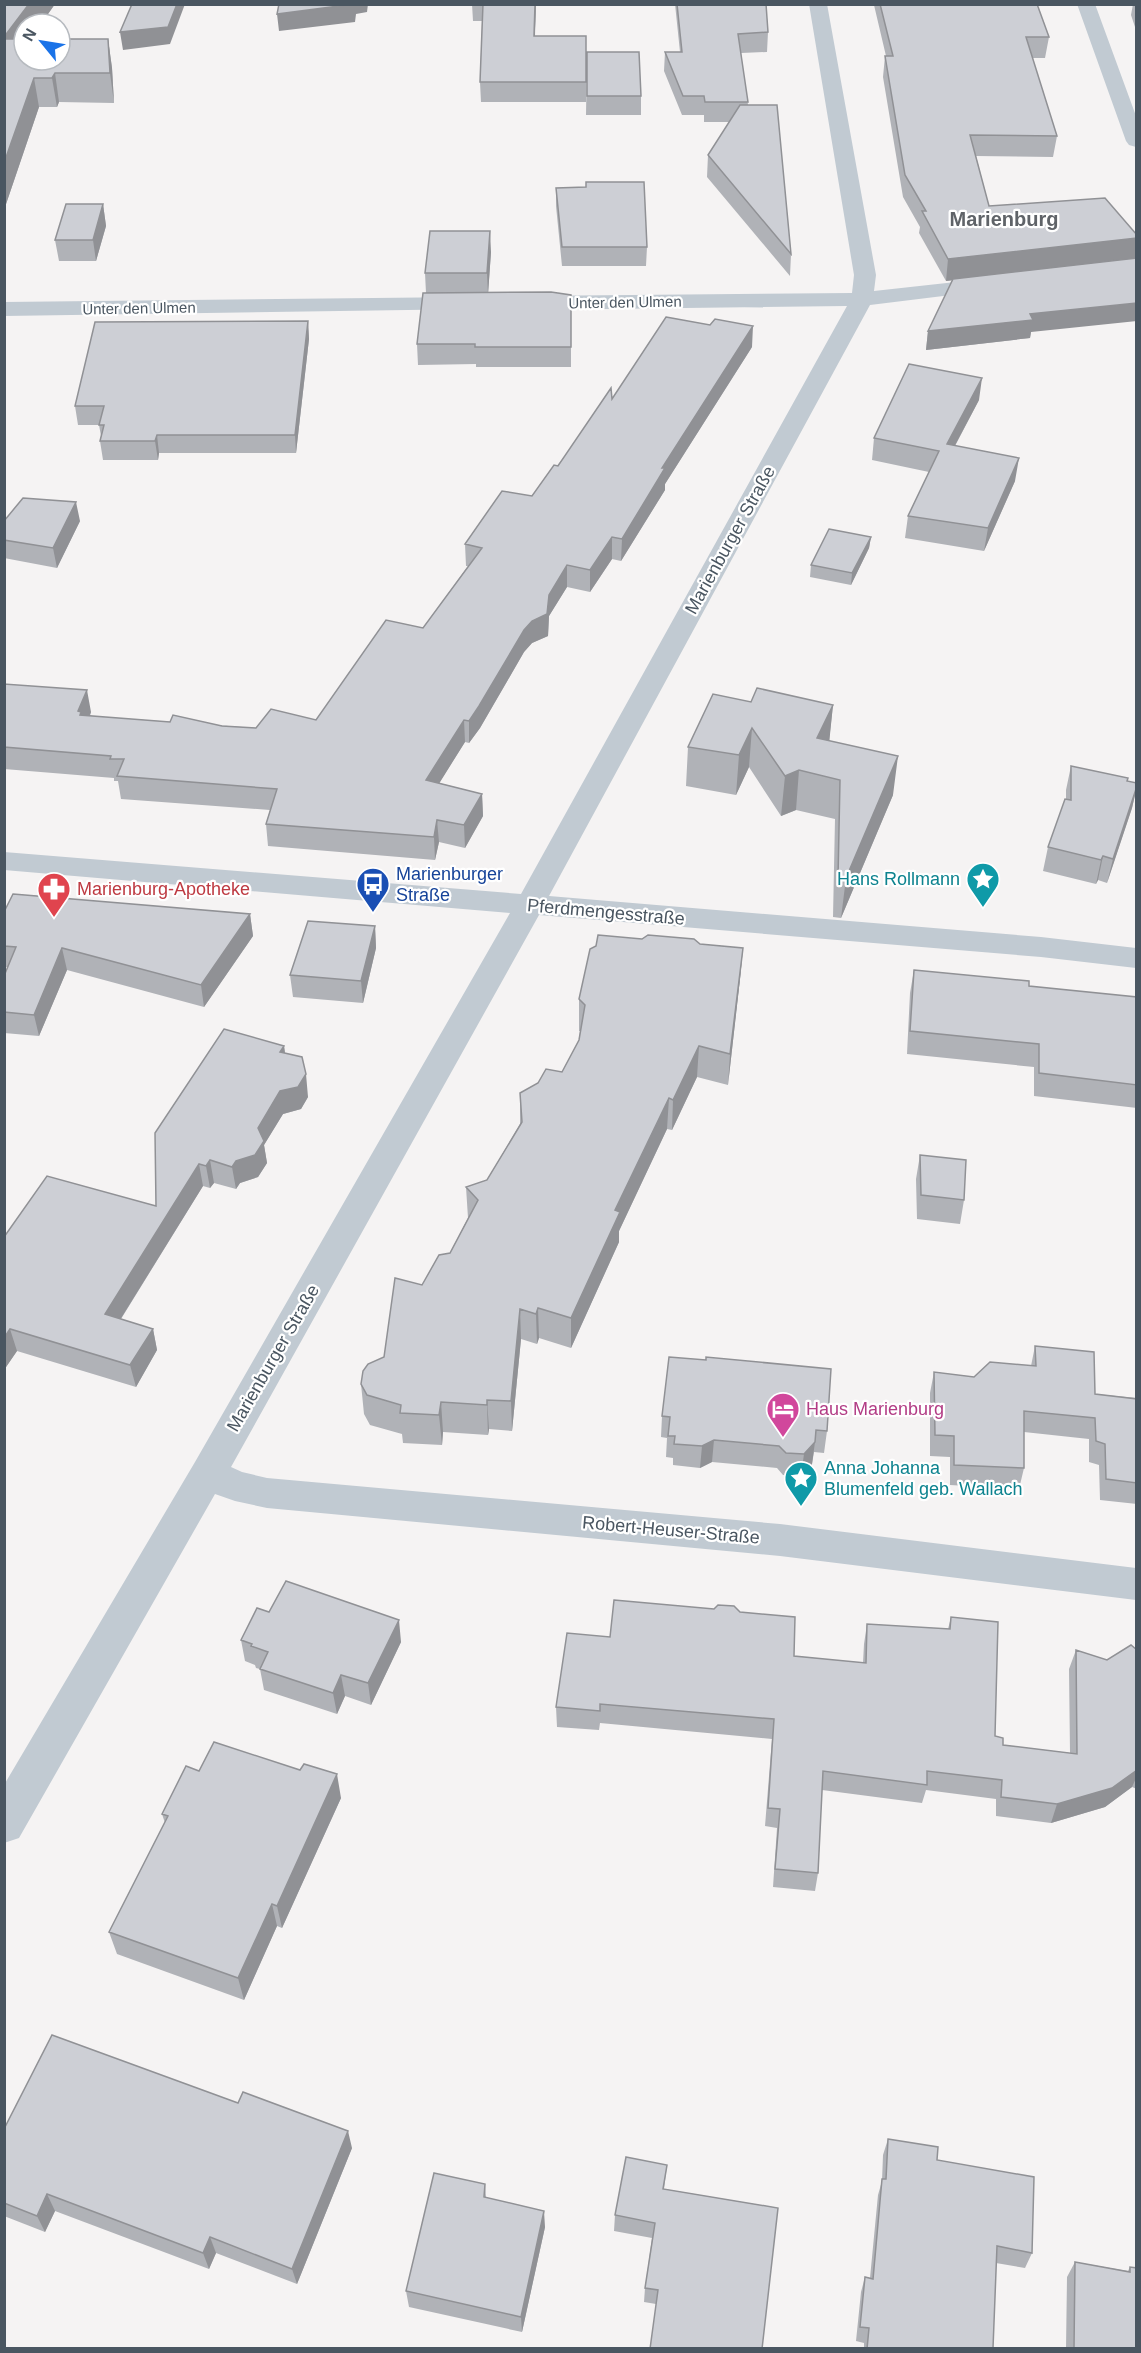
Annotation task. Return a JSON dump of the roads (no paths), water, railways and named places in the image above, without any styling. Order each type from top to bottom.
[{"type":"street","name":"Marienburger Straße","points":[[4,1824],[208,1473],[529,906],[862,299],[865,275],[818,4]]},
{"type":"street","points":[[1086,4],[1137,141]]},
{"type":"street","name":"Unter den Ulmen","points":[[4,309],[862,299],[1017,281]]},
{"type":"street","name":"Pferdmengesstraße","points":[[4,861],[1041,947],[1137,958]]},
{"type":"street","name":"Robert-Heuser-Straße","points":[[208,1473],[235,1486],[267,1493],[780,1540],[1137,1584]]},
{"type":"place","name":"Hans Rollmann","points":[[983,908]]},
{"type":"place","name":"Marienburger Straße","points":[[373,913]]},
{"type":"place","name":"Marienburg-Apotheke","points":[[54,918]]},
{"type":"place","name":"Haus Marienburg","points":[[783,1438]]},
{"type":"place","name":"Anna Johanna Blumenfeld geb. Wallach","points":[[801,1507]]},
{"type":"district","name":"Marienburg","points":[[1004,219]]}]
